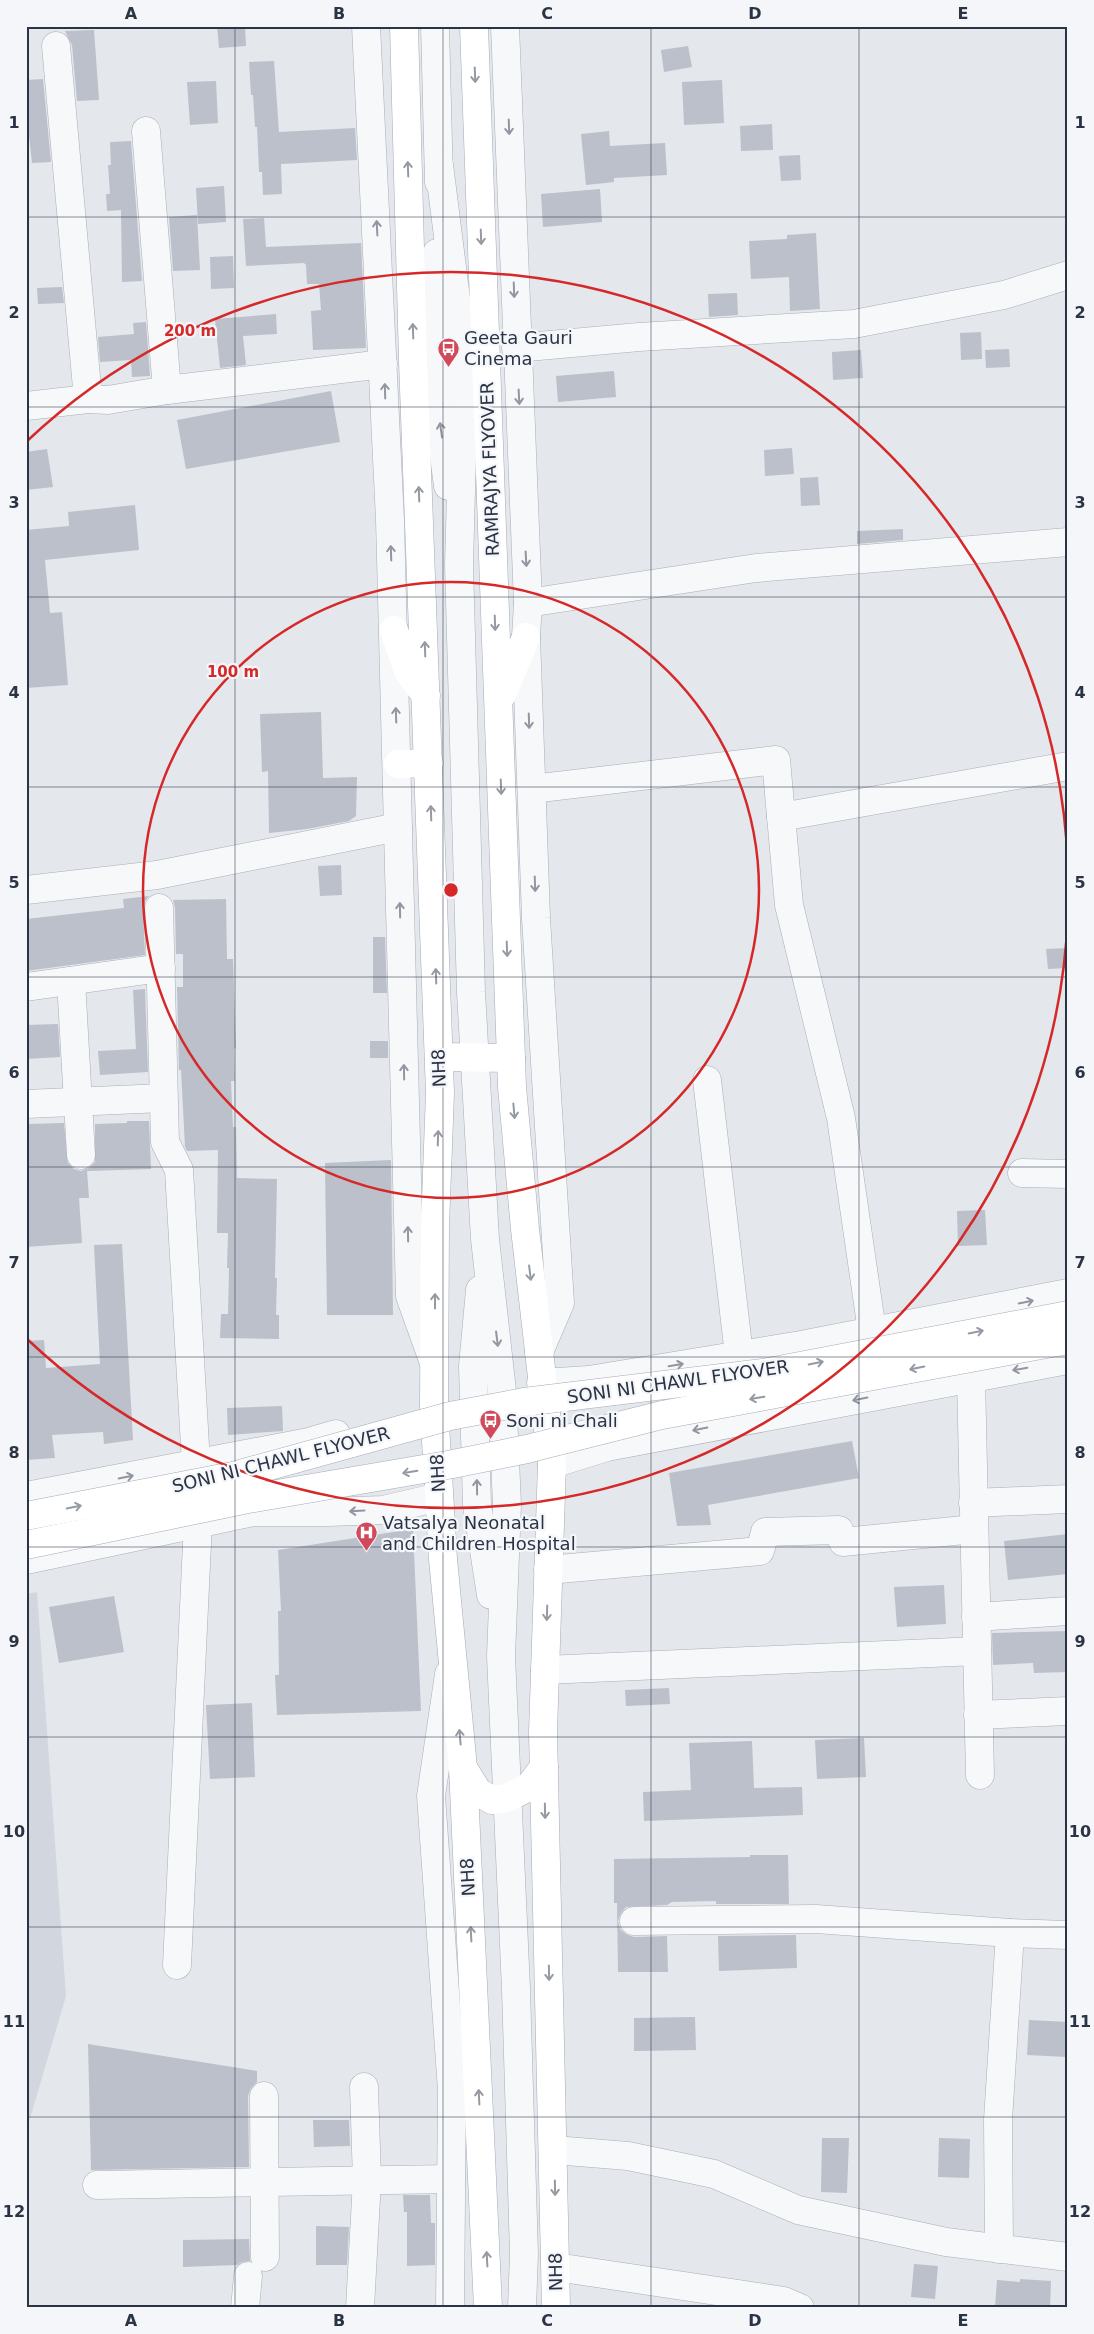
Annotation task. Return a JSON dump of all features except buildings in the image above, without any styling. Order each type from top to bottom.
[{"type":"main road","points":[[404,26],[427,698]]},
{"type":"main road","name":"RAMRAJYA FLYOVER","points":[[474,26],[511,1058]]},
{"type":"main road","points":[[394,630],[408,671],[427,698]]},
{"type":"main road","points":[[498,703],[526,637]]},
{"type":"main road","name":"NH8","points":[[427,698],[440,1093],[435,1226],[436,1366],[434,1407],[439,1498],[462,1768],[488,2308]]},
{"type":"main road","points":[[398,764],[429,763]]},
{"type":"main road","points":[[439,1057],[511,1058]]},
{"type":"main road","name":"NH8","points":[[511,1058],[525,1229],[541,1383],[552,1464],[545,1670],[544,1767],[554,2150],[556,2308]]},
{"type":"main road","name":"SONI NI CHAWL FLYOVER","points":[[26,1516],[233,1476],[468,1413],[524,1402],[763,1373],[1068,1315]]},
{"type":"main road","name":"SONI NI CHAWL FLYOVER","points":[[26,1545],[248,1499],[481,1458],[662,1414],[1068,1340]]},
{"type":"main road","points":[[462,1768],[478,1792],[492,1800],[507,1798],[529,1788],[544,1767]]},
{"type":"street","points":[[366,26],[384,364],[394,630],[410,1296],[436,1366]]},
{"type":"street","points":[[435,26],[440,165],[435,316],[439,418],[459,565],[475,1058],[486,1239],[502,1391],[507,1505],[501,1656],[516,1990],[524,2254],[522,2308]]},
{"type":"street","points":[[505,26],[516,348],[528,603],[526,637],[536,918],[560,1303],[539,1352]]},
{"type":"street","points":[[56,46],[88,399]]},
{"type":"street","points":[[146,131],[167,390]]},
{"type":"street","points":[[516,348],[639,337],[854,324],[1004,295],[1068,275]]},
{"type":"street","points":[[26,406],[88,399],[108,400],[167,390],[384,364]]},
{"type":"street","points":[[528,603],[756,568],[1068,542]]},
{"type":"street","points":[[532,790],[776,760],[789,905],[841,1118],[872,1331]]},
{"type":"street","points":[[781,817],[1068,766]]},
{"type":"street","points":[[26,890],[157,875],[398,827]]},
{"type":"street","points":[[159,908],[165,1142],[179,1170],[196,1463]]},
{"type":"street","points":[[26,987],[161,968]]},
{"type":"street","points":[[71,981],[81,1155]]},
{"type":"street","points":[[707,1080],[739,1355]]},
{"type":"street","points":[[26,1104],[163,1098]]},
{"type":"street","points":[[1022,1173],[1068,1174]]},
{"type":"street","points":[[541,1383],[589,1380],[739,1355],[1068,1293]]},
{"type":"street","points":[[552,1464],[607,1447],[1068,1360]]},
{"type":"street","points":[[971,1378],[980,1776]]},
{"type":"street","points":[[26,1496],[309,1442],[434,1407]]},
{"type":"street","points":[[26,1560],[253,1512],[383,1510],[439,1498]]},
{"type":"street","points":[[549,1559],[760,1551],[766,1532],[839,1530],[843,1542],[1068,1499]]},
{"type":"street","points":[[177,1965],[198,1523]]},
{"type":"street","points":[[976,1617],[1068,1610]]},
{"type":"street","points":[[545,1670],[977,1651]]},
{"type":"street","points":[[450,2308],[452,2090],[431,1796],[452,1654]]},
{"type":"street","points":[[978,1715],[1068,1711]]},
{"type":"street","points":[[634,1921],[816,1919],[1010,1933],[1068,1934]]},
{"type":"street","points":[[999,2249],[998,2120],[1010,1933]]},
{"type":"street","points":[[360,2308],[367,2180],[364,2087]]},
{"type":"street","points":[[245,2308],[257,2266],[263,2181],[264,2096]]},
{"type":"street","points":[[554,2150],[628,2156],[714,2174],[798,2210],[946,2242],[1068,2257]]},
{"type":"street","points":[[97,2185],[450,2179]]},
{"type":"street","points":[[556,2267],[784,2301],[800,2308]]},
{"type":"shaded area","points":[[37,1592],[66,1996],[26,2132],[26,1594]]},
{"type":"place","name":"Geeta Gauri Cinema","points":[[448,367]]},
{"type":"place","name":"Soni ni Chali","points":[[490,1440]]},
{"type":"place","name":"Vatsalya Neonatal and Children Hospital","points":[[366,1552]]}]
